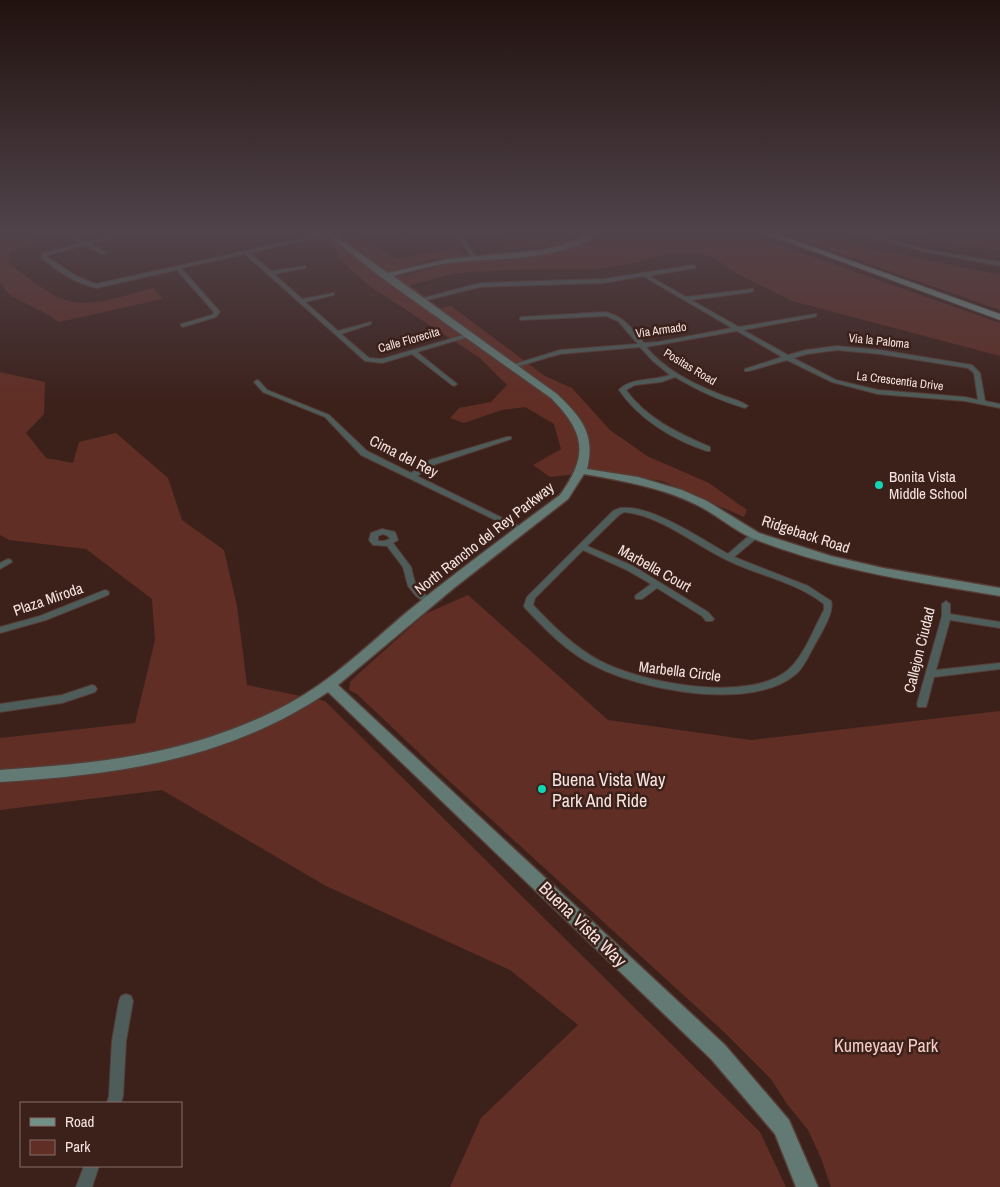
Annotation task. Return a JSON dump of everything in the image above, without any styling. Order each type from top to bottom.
[{"type":"main road","points":[[923,289],[1000,317]]},
{"type":"street","points":[[183,326],[214,316],[217,312],[197,289]]},
{"type":"street","name":"Calle Florecita","points":[[289,289],[368,360],[382,361],[469,335]]},
{"type":"street","name":"North Rancho del Rey Parkway","points":[[0,776],[80,771],[172,755],[226,738],[294,707],[328,684],[469,568],[564,497],[582,471],[585,444],[579,424],[567,408],[554,396],[404,289]]},
{"type":"street","points":[[419,300],[462,289]]},
{"type":"street","name":"La Crescentia Drive","points":[[668,289],[826,378],[860,389],[1000,406]]},
{"type":"street","points":[[684,299],[751,290]]},
{"type":"street","points":[[302,301],[332,294]]},
{"type":"street","name":"Positas Road","points":[[522,319],[611,315],[620,318],[640,345],[654,359],[676,375],[712,394],[745,406]]},
{"type":"street","name":"Via Armado","points":[[512,366],[560,352],[640,345],[814,315]]},
{"type":"street","points":[[337,333],[369,323]]},
{"type":"street","points":[[880,352],[882,343]]},
{"type":"street","name":"Via la Paloma","points":[[747,370],[811,351],[826,349],[880,352],[970,366],[977,374],[982,403]]},
{"type":"street","points":[[413,352],[454,384]]},
{"type":"street","points":[[676,375],[660,380],[633,384],[622,390],[652,421],[673,434],[707,449]]},
{"type":"street","name":"Cima del Rey","points":[[257,382],[265,391],[327,416],[364,453],[521,529]]},
{"type":"street","points":[[410,476],[433,462],[509,438]]},
{"type":"street","name":"Ridgeback Road","points":[[582,471],[638,480],[678,492],[703,503],[755,534],[828,559],[865,568],[1000,592]]},
{"type":"street","name":"Marbella Circle","points":[[630,510],[680,530],[728,558],[816,592],[828,603],[828,610],[792,672],[766,686],[750,690],[714,691],[661,685],[618,673],[578,652],[528,606],[531,597],[616,513],[630,510]]},
{"type":"street","points":[[728,558],[755,534]]},
{"type":"street","points":[[389,544],[407,567],[411,584],[419,594],[429,600]]},
{"type":"street","name":"Marbella Court","points":[[583,547],[630,568],[705,614],[709,619]]},
{"type":"street","points":[[639,597],[657,584]]},
{"type":"street","name":"Plaza Miroda","points":[[0,630],[43,618],[105,593]]},
{"type":"street","name":"Callejon Ciudad","points":[[922,704],[946,616],[946,604]]},
{"type":"street","points":[[946,616],[1000,625]]},
{"type":"street","points":[[930,674],[1000,666]]},
{"type":"street","name":"Buena Vista Way","points":[[328,684],[718,1052],[782,1127],[807,1187]]},
{"type":"street","points":[[0,708],[62,699],[92,689]]},
{"type":"street","points":[[114,1102],[119,1041],[126,1001]]},
{"type":"street","points":[[84,1187],[92,1167]]},
{"type":"green space","points":[[5,289],[45,289],[59,298],[87,303],[154,289],[163,299],[59,322],[11,296]]},
{"type":"green space","points":[[375,289],[416,289],[439,308],[451,306],[545,376],[572,388],[610,430],[647,456],[709,483],[747,510],[744,517],[662,481],[603,471],[550,477],[533,465],[561,449],[554,424],[525,407],[502,410],[464,423],[450,418],[459,408],[491,402],[507,385],[480,358]]},
{"type":"green space","points":[[769,289],[905,289],[1000,323],[1000,356],[792,301]]},
{"type":"green space","points":[[941,289],[1000,289],[1000,310]]},
{"type":"green space","points":[[0,372],[45,382],[44,414],[26,433],[46,458],[73,463],[79,442],[116,433],[168,478],[182,520],[224,550],[237,606],[247,685],[325,701],[760,1132],[786,1187],[450,1187],[481,1118],[578,1025],[510,970],[326,886],[162,790],[0,810],[0,738],[135,723],[155,640],[152,599],[86,549],[9,540],[0,535]]},
{"type":"green space","name":"Kumeyaay Park","points":[[468,595],[608,720],[751,740],[1000,711],[1000,1187],[831,1187],[821,1158],[808,1130],[787,1104],[771,1079],[725,1033],[435,768],[357,694],[349,690],[350,682],[357,675],[425,614]]},
{"type":"place","name":"Bonita Vista Middle School","points":[[879,485]]},
{"type":"place","name":"Buena Vista Way Park And Ride","points":[[542,789]]}]
